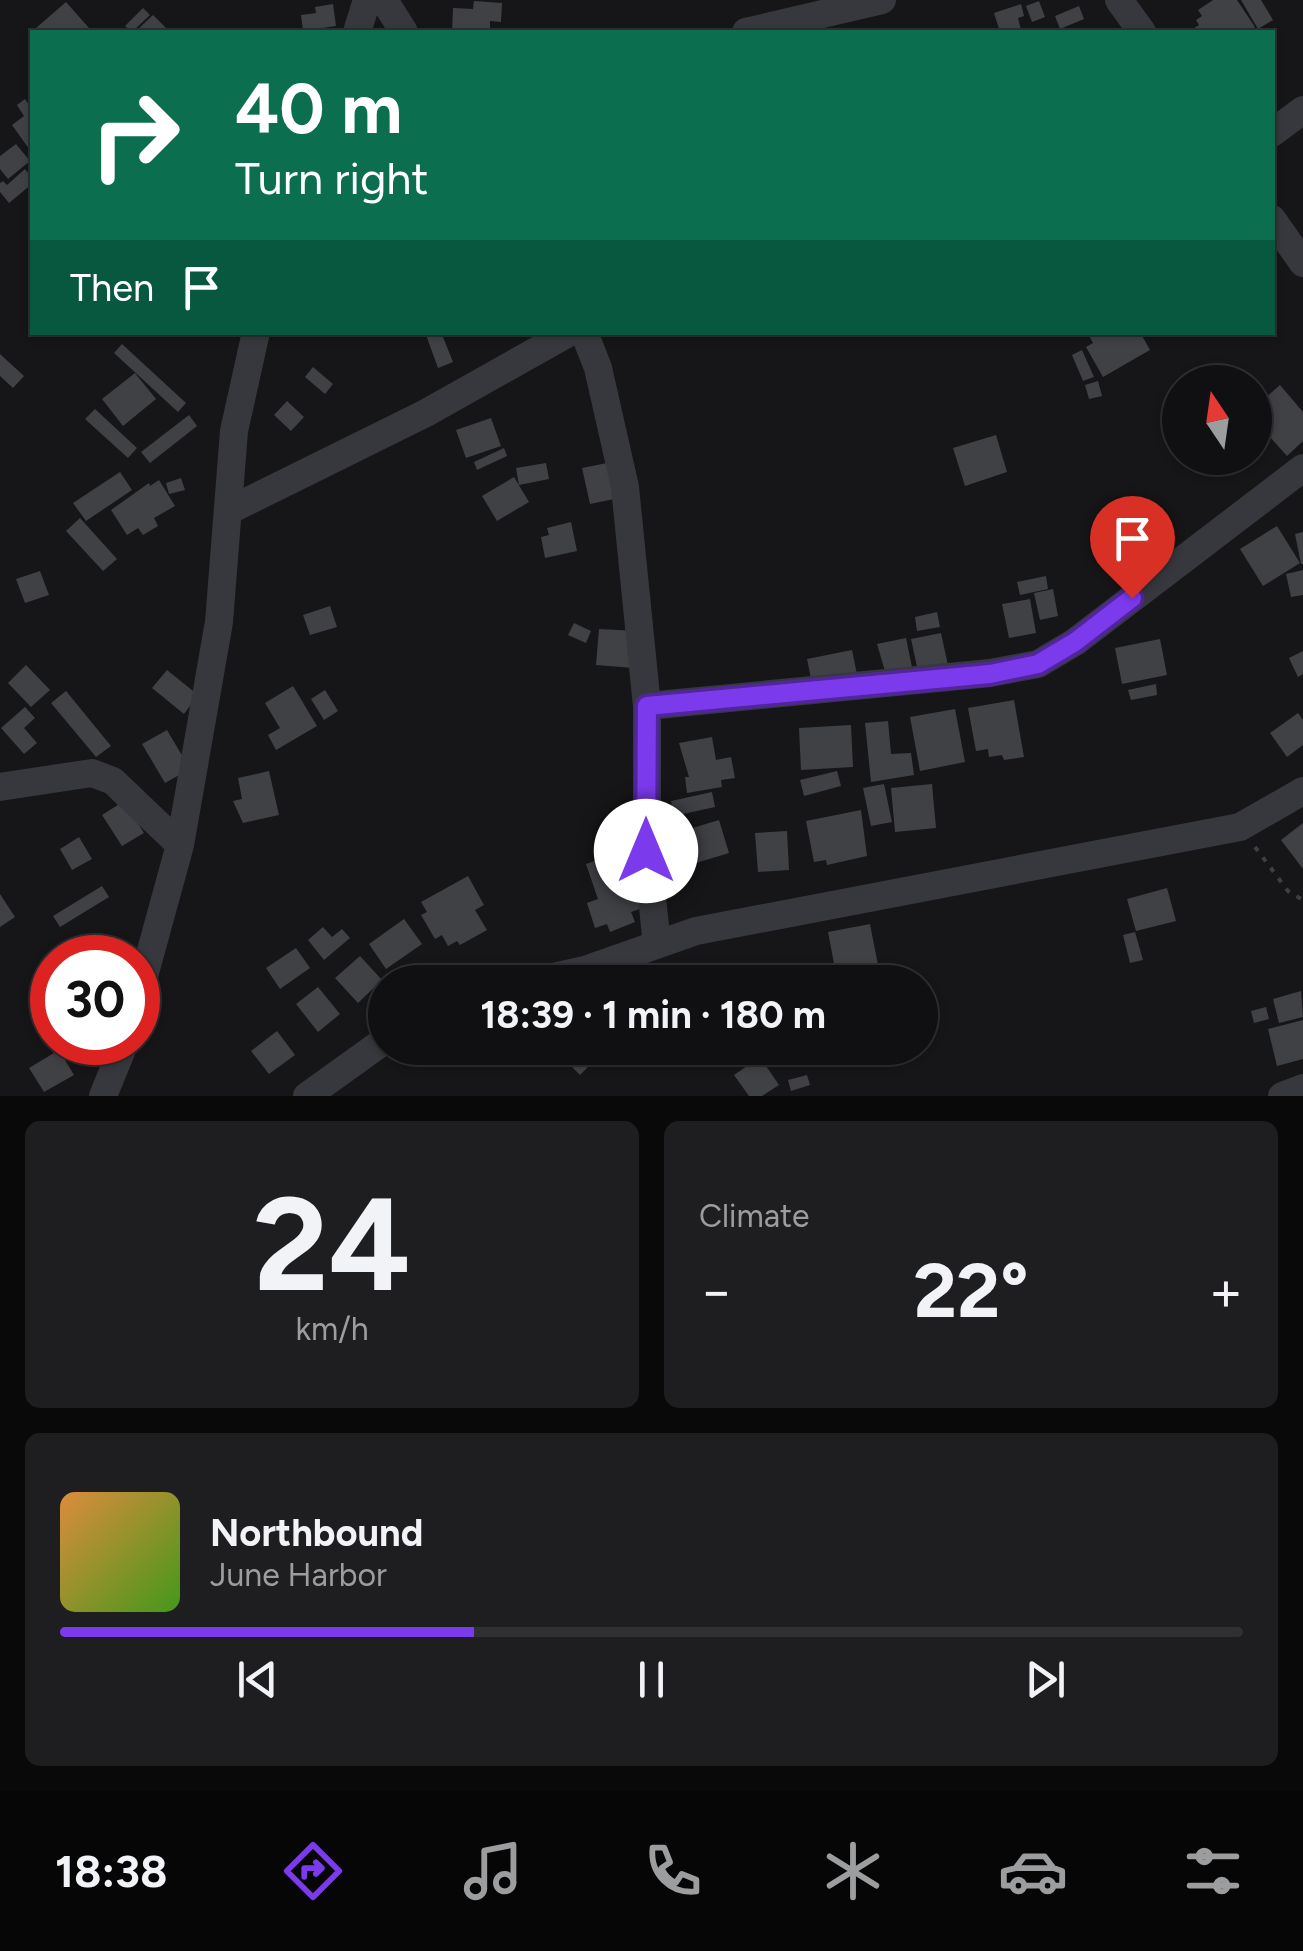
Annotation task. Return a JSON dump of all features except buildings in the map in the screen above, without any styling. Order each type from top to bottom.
[{"type":"street","points":[[358,30],[367,0]]},
{"type":"street","points":[[384,0],[403,30]]},
{"type":"street","points":[[754,30],[882,0]]},
{"type":"street","points":[[1119,0],[1141,30]]},
{"type":"street","points":[[1275,132],[1303,110]]},
{"type":"street","points":[[1275,223],[1303,262]]},
{"type":"street","points":[[155,935],[180,846],[219,622],[234,432],[255,335]]},
{"type":"street","points":[[228,511],[426,414],[565,335]]},
{"type":"street","points":[[585,335],[598,368],[625,487],[647,706],[646,851],[657,945]]},
{"type":"street","points":[[647,706],[990,674],[1038,664],[1075,642],[1303,468]]},
{"type":"street","points":[[0,787],[92,773],[113,782],[180,846]]},
{"type":"street","points":[[599,965],[696,931],[1240,827],[1303,791]]},
{"type":"street","points":[[307,1096],[368,1052]]},
{"type":"street","points":[[103,1096],[116,1065]]},
{"type":"street","points":[[1282,1096],[1303,1088]]},
{"type":"path","points":[[1240,827],[1288,891],[1303,900]]},
{"type":"route","points":[[646,851],[647,706],[990,674],[1038,664],[1075,642],[1132,598]]}]
